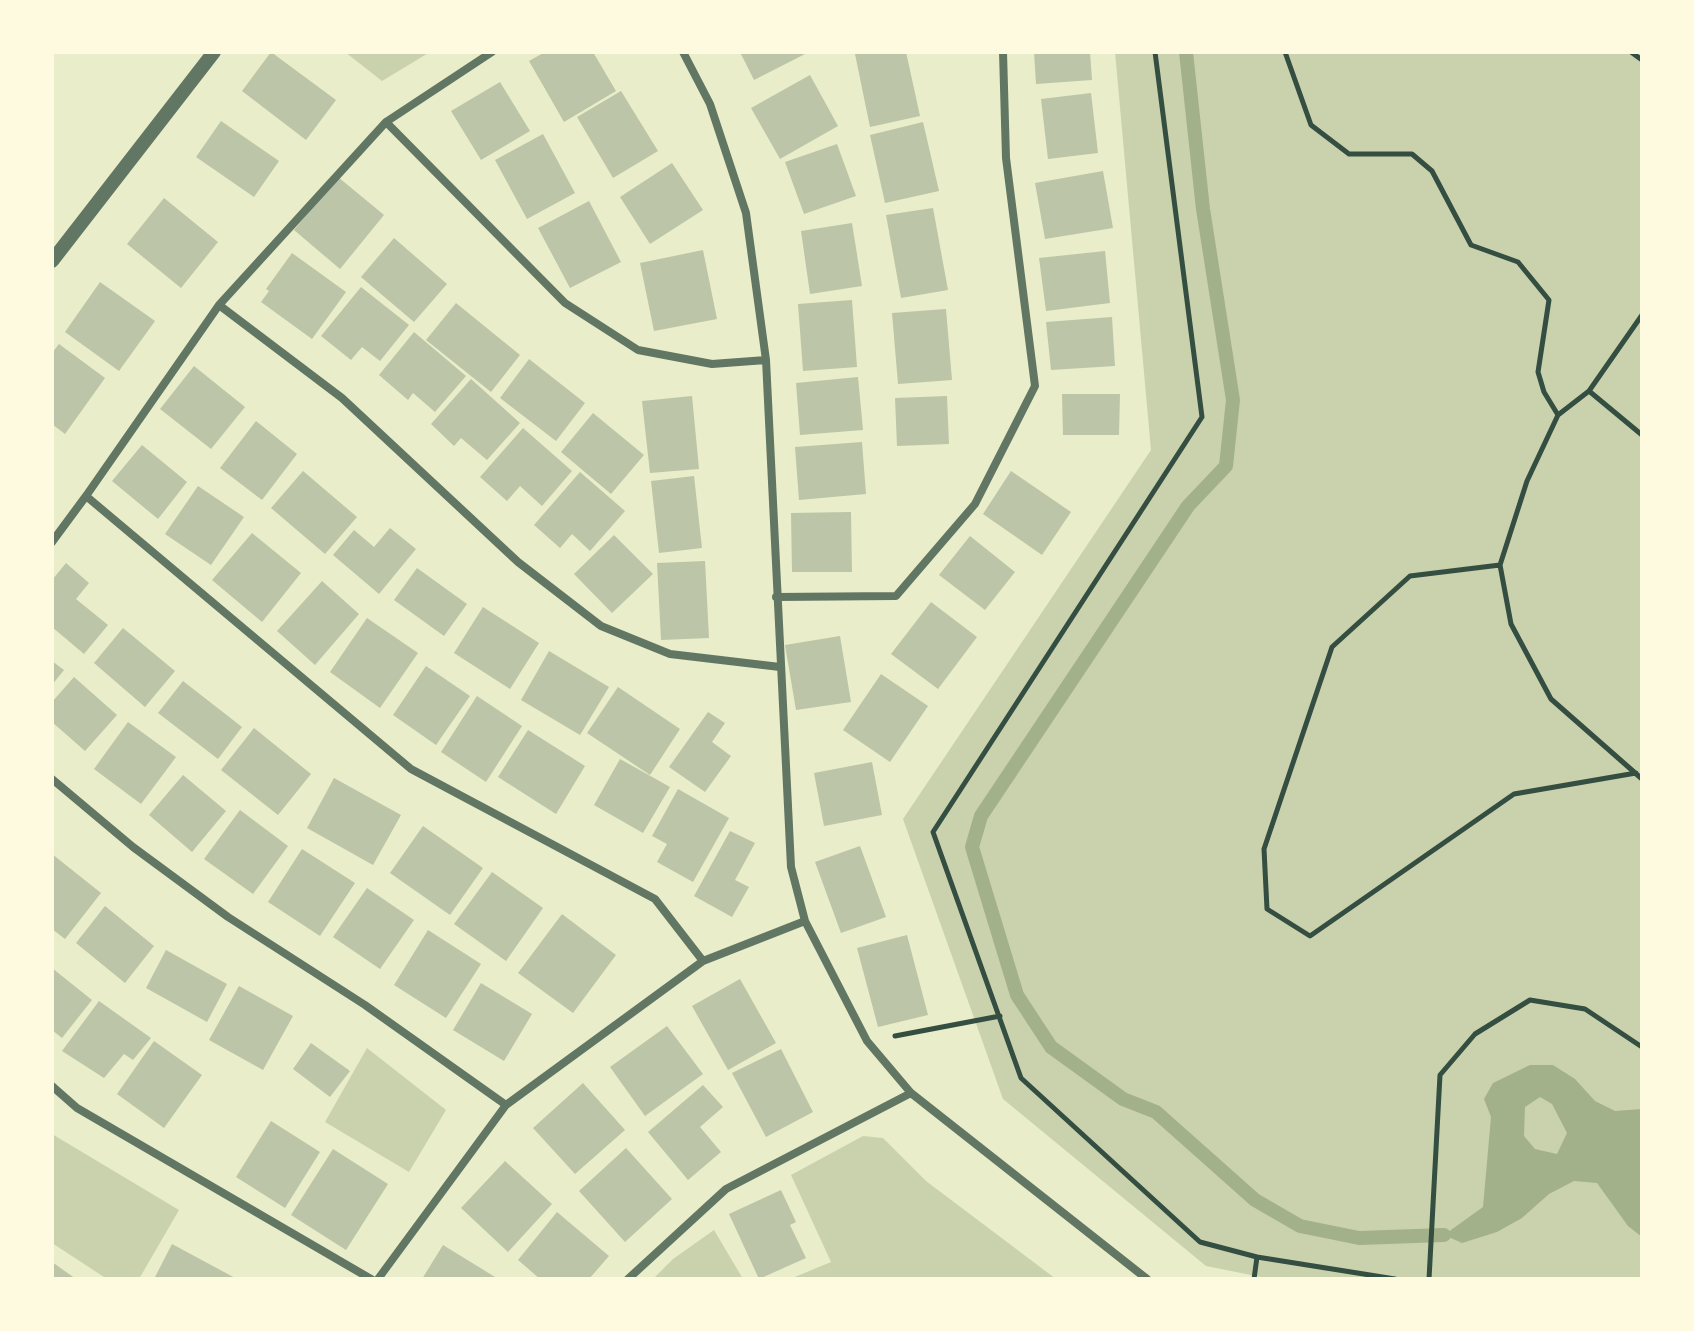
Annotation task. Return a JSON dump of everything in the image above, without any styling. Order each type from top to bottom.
[{"type":"street","points":[[52,261],[214,52]]},
{"type":"street","points":[[52,542],[219,305],[386,122],[492,52]]},
{"type":"street","points":[[683,52],[710,104],[746,213],[766,360],[791,867],[805,921],[867,1041],[911,1093],[1147,1279]]},
{"type":"street","points":[[776,597],[896,596],[975,504],[1035,386],[1006,158],[1003,52]]},
{"type":"street","points":[[386,122],[565,303],[638,350],[712,364],[766,360]]},
{"type":"street","points":[[219,305],[342,398],[518,562],[601,626],[670,654],[780,667]]},
{"type":"street","points":[[86,496],[411,769],[655,899],[703,961]]},
{"type":"street","points":[[52,779],[133,847],[228,917],[365,1005],[506,1105]]},
{"type":"street","points":[[378,1279],[506,1105],[703,961],[805,921]]},
{"type":"street","points":[[52,1086],[77,1108],[371,1279]]},
{"type":"street","points":[[628,1279],[726,1189],[911,1093]]},
{"type":"path","points":[[1155,52],[1202,417],[933,832],[1021,1078],[1200,1242],[1257,1257],[1395,1279]]},
{"type":"path","points":[[1285,52],[1311,125],[1349,154],[1412,154],[1432,171],[1471,245],[1518,262],[1549,300],[1538,372],[1544,392],[1558,415]]},
{"type":"path","points":[[1631,52],[1642,60]]},
{"type":"path","points":[[1642,315],[1589,391],[1558,415],[1527,481],[1500,565],[1511,624],[1551,699],[1642,779]]},
{"type":"path","points":[[1589,391],[1642,435]]},
{"type":"path","points":[[1500,565],[1410,576],[1332,647],[1264,849],[1267,909],[1310,936],[1514,794],[1636,773]]},
{"type":"path","points":[[1429,1279],[1440,1075],[1475,1034],[1530,1000],[1585,1009],[1642,1047]]},
{"type":"path","points":[[867,1041],[1000,1016]]},
{"type":"path","points":[[1254,1279],[1257,1257]]},
{"type":"shaded area","points":[[345,52],[430,52],[382,81]]},
{"type":"shaded area","points":[[1115,52],[1642,52],[1642,1279],[1271,1279],[1206,1266],[1003,1099],[903,819],[1151,450]]},
{"type":"shaded area","points":[[367,1048],[446,1110],[409,1172],[325,1122]]},
{"type":"shaded area","points":[[1530,1065],[1553,1065],[1575,1079],[1595,1101],[1615,1111],[1642,1109],[1642,1237],[1628,1226],[1597,1183],[1574,1181],[1549,1194],[1522,1218],[1497,1232],[1462,1243],[1444,1235],[1483,1207],[1491,1117],[1484,1099],[1493,1083]],"holes":[[[1540,1097],[1552,1104],[1567,1133],[1557,1154],[1535,1149],[1524,1136],[1525,1107]]]},
{"type":"shaded area","points":[[52,1134],[179,1210],[139,1279],[107,1279],[52,1243]]},
{"type":"shaded area","points":[[863,1136],[883,1138],[926,1181],[1056,1279],[790,1279],[831,1262],[791,1175]]},
{"type":"shaded area","points":[[714,1230],[743,1279],[653,1279],[673,1259]]},
{"type":"building","points":[[271,52],[336,100],[306,140],[242,91]]},
{"type":"building","points":[[545,52],[593,52],[616,91],[564,122],[529,61]]},
{"type":"building","points":[[740,52],[809,52],[754,80]]},
{"type":"building","points":[[906,52],[920,116],[870,127],[855,54]]},
{"type":"building","points":[[1034,52],[1090,52],[1092,80],[1036,84]]},
{"type":"building","points":[[810,75],[838,126],[780,159],[751,108]]},
{"type":"building","points":[[500,82],[530,131],[481,160],[451,111]]},
{"type":"building","points":[[621,91],[658,151],[613,178],[577,117]]},
{"type":"building","points":[[1091,93],[1098,153],[1048,159],[1041,99]]},
{"type":"building","points":[[221,121],[279,161],[254,197],[196,157]]},
{"type":"building","points":[[923,122],[939,191],[885,203],[870,135]]},
{"type":"building","points":[[543,134],[575,193],[527,219],[495,160]]},
{"type":"building","points":[[837,144],[856,196],[804,214],[785,162]]},
{"type":"building","points":[[672,163],[703,210],[650,244],[620,197]]},
{"type":"building","points":[[1103,171],[1113,228],[1045,239],[1035,183]]},
{"type":"building","points":[[338,177],[384,215],[340,269],[294,230]]},
{"type":"building","points":[[164,198],[218,242],[181,288],[127,244]]},
{"type":"building","points":[[589,201],[621,262],[570,288],[538,228]]},
{"type":"building","points":[[933,208],[948,290],[901,298],[886,215]]},
{"type":"building","points":[[852,223],[862,286],[810,294],[801,231]]},
{"type":"building","points":[[394,238],[447,284],[414,322],[361,277]]},
{"type":"building","points":[[703,250],[717,319],[654,331],[640,263]]},
{"type":"building","points":[[1105,251],[1110,303],[1046,311],[1039,258]]},
{"type":"building","points":[[292,253],[346,292],[312,339],[261,302],[269,291],[266,289]]},
{"type":"building","points":[[100,282],[155,321],[119,371],[65,332]]},
{"type":"building","points":[[361,287],[409,325],[380,361],[362,347],[351,360],[321,336]]},
{"type":"building","points":[[852,300],[857,367],[803,371],[798,304]]},
{"type":"building","points":[[456,303],[520,355],[491,392],[426,340]]},
{"type":"building","points":[[946,309],[952,380],[898,384],[892,313]]},
{"type":"building","points":[[1112,317],[1115,366],[1051,370],[1046,322]]},
{"type":"building","points":[[414,332],[466,376],[435,412],[413,393],[408,400],[379,375]]},
{"type":"building","points":[[59,344],[105,378],[65,434],[52,424],[52,353]]},
{"type":"building","points":[[529,359],[585,403],[556,441],[500,398]]},
{"type":"building","points":[[194,366],[245,407],[211,449],[160,409]]},
{"type":"building","points":[[858,377],[863,430],[800,435],[796,383]]},
{"type":"building","points":[[471,379],[520,423],[487,460],[461,438],[454,446],[431,424]]},
{"type":"building","points":[[1062,394],[1120,394],[1119,435],[1063,435]]},
{"type":"building","points":[[692,396],[699,469],[650,473],[642,401]]},
{"type":"building","points":[[947,396],[949,444],[897,446],[895,398]]},
{"type":"building","points":[[593,413],[644,455],[611,494],[561,452]]},
{"type":"building","points":[[256,421],[297,454],[262,500],[220,468]]},
{"type":"building","points":[[523,428],[572,471],[542,506],[520,486],[507,501],[480,477]]},
{"type":"building","points":[[862,442],[866,494],[799,500],[795,447]]},
{"type":"building","points":[[142,445],[187,482],[158,519],[112,481]]},
{"type":"building","points":[[303,471],[357,517],[325,554],[271,508]]},
{"type":"building","points":[[1011,471],[1071,512],[1042,555],[983,514]]},
{"type":"building","points":[[580,472],[625,511],[590,551],[572,534],[560,548],[534,525]]},
{"type":"building","points":[[694,476],[702,548],[659,553],[651,481]]},
{"type":"building","points":[[198,486],[244,517],[211,565],[165,534]]},
{"type":"building","points":[[851,512],[852,572],[792,572],[791,513]]},
{"type":"building","points":[[390,528],[416,549],[379,594],[333,555],[354,530],[374,547]]},
{"type":"building","points":[[252,533],[301,573],[262,622],[212,580]]},
{"type":"building","points":[[614,535],[653,574],[612,613],[574,574]]},
{"type":"building","points":[[970,536],[1015,572],[985,610],[939,575]]},
{"type":"building","points":[[705,561],[709,638],[661,640],[657,563]]},
{"type":"building","points":[[66,563],[89,583],[76,599],[108,625],[84,654],[52,627],[52,580]]},
{"type":"building","points":[[417,568],[467,604],[444,636],[394,600]]},
{"type":"building","points":[[322,581],[359,614],[315,665],[277,631]]},
{"type":"building","points":[[931,602],[977,637],[938,689],[891,654]]},
{"type":"building","points":[[483,607],[539,643],[510,689],[454,653]]},
{"type":"building","points":[[367,618],[418,653],[380,708],[330,672]]},
{"type":"building","points":[[123,628],[175,671],[145,707],[94,663]]},
{"type":"building","points":[[840,636],[851,702],[796,710],[785,645]]},
{"type":"building","points":[[549,651],[609,687],[580,735],[521,700]]},
{"type":"building","points":[[52,661],[64,670],[52,685]]},
{"type":"building","points":[[426,666],[470,696],[436,745],[393,715]]},
{"type":"building","points":[[881,674],[928,706],[890,762],[843,730]]},
{"type":"building","points":[[74,677],[117,715],[85,751],[52,722],[52,702]]},
{"type":"building","points":[[183,681],[242,727],[218,759],[158,713]]},
{"type":"building","points":[[618,687],[680,729],[650,775],[587,733]]},
{"type":"building","points":[[477,696],[522,726],[486,782],[441,752]]},
{"type":"building","points":[[708,712],[725,723],[712,742],[731,756],[705,792],[669,767]]},
{"type":"building","points":[[128,722],[176,757],[141,804],[94,769]]},
{"type":"building","points":[[254,728],[311,774],[278,815],[221,770]]},
{"type":"building","points":[[528,730],[585,766],[556,814],[498,777]]},
{"type":"building","points":[[620,759],[670,787],[643,833],[594,805]]},
{"type":"building","points":[[872,762],[882,815],[824,826],[814,773]]},
{"type":"building","points":[[183,775],[226,811],[192,852],[149,815]]},
{"type":"building","points":[[334,778],[401,815],[373,865],[307,828]]},
{"type":"building","points":[[678,789],[729,818],[693,882],[657,862],[667,844],[652,836]]},
{"type":"building","points":[[240,810],[288,846],[253,894],[204,859]]},
{"type":"building","points":[[423,826],[483,868],[450,915],[390,873]]},
{"type":"building","points":[[730,831],[755,843],[735,880],[749,887],[732,917],[694,896]]},
{"type":"building","points":[[860,846],[886,917],[841,933],[815,862]]},
{"type":"building","points":[[302,849],[355,883],[320,936],[268,902]]},
{"type":"building","points":[[52,854],[101,893],[65,939],[52,929]]},
{"type":"building","points":[[492,872],[543,908],[506,961],[454,924]]},
{"type":"building","points":[[367,888],[414,920],[380,969],[333,937]]},
{"type":"building","points":[[105,906],[154,946],[125,983],[76,943]]},
{"type":"building","points":[[562,914],[616,955],[573,1013],[518,973]]},
{"type":"building","points":[[428,930],[481,964],[446,1018],[394,985]]},
{"type":"building","points":[[907,935],[928,1015],[878,1027],[857,948]]},
{"type":"building","points":[[166,950],[227,984],[207,1022],[146,988]]},
{"type":"building","points":[[52,968],[92,1000],[62,1038],[52,1030]]},
{"type":"building","points":[[740,979],[776,1043],[728,1070],[692,1006]]},
{"type":"building","points":[[481,983],[532,1014],[504,1061],[453,1030]]},
{"type":"building","points":[[239,986],[293,1016],[263,1070],[209,1040]]},
{"type":"building","points":[[99,1001],[151,1038],[133,1060],[124,1054],[104,1078],[62,1051]]},
{"type":"building","points":[[667,1026],[703,1074],[645,1116],[610,1067]]},
{"type":"building","points":[[154,1041],[202,1075],[164,1128],[117,1094]]},
{"type":"building","points":[[311,1043],[350,1071],[330,1097],[293,1069]]},
{"type":"building","points":[[781,1049],[813,1112],[766,1137],[732,1073]]},
{"type":"building","points":[[583,1083],[625,1130],[575,1174],[533,1128]]},
{"type":"building","points":[[703,1085],[723,1107],[700,1127],[721,1152],[688,1180],[648,1132]]},
{"type":"building","points":[[271,1121],[320,1152],[285,1208],[236,1177]]},
{"type":"building","points":[[626,1148],[672,1199],[625,1242],[579,1191]]},
{"type":"building","points":[[333,1149],[388,1184],[346,1250],[291,1215]]},
{"type":"building","points":[[505,1161],[552,1204],[508,1252],[461,1208]]},
{"type":"building","points":[[781,1190],[796,1222],[790,1225],[806,1258],[759,1279],[729,1214]]},
{"type":"building","points":[[557,1212],[609,1256],[589,1279],[540,1279],[518,1260]]},
{"type":"building","points":[[172,1244],[237,1279],[154,1279]]},
{"type":"building","points":[[443,1245],[495,1277],[494,1279],[422,1279]]},
{"type":"building","points":[[52,1262],[76,1279],[52,1279]]},
{"type":"waterway","points":[[1186,52],[1203,209],[1233,400],[1226,466],[1188,506],[981,816],[972,847],[1017,995],[1051,1047],[1123,1099],[1156,1112],[1255,1200],[1300,1226],[1359,1238],[1444,1235]]}]
